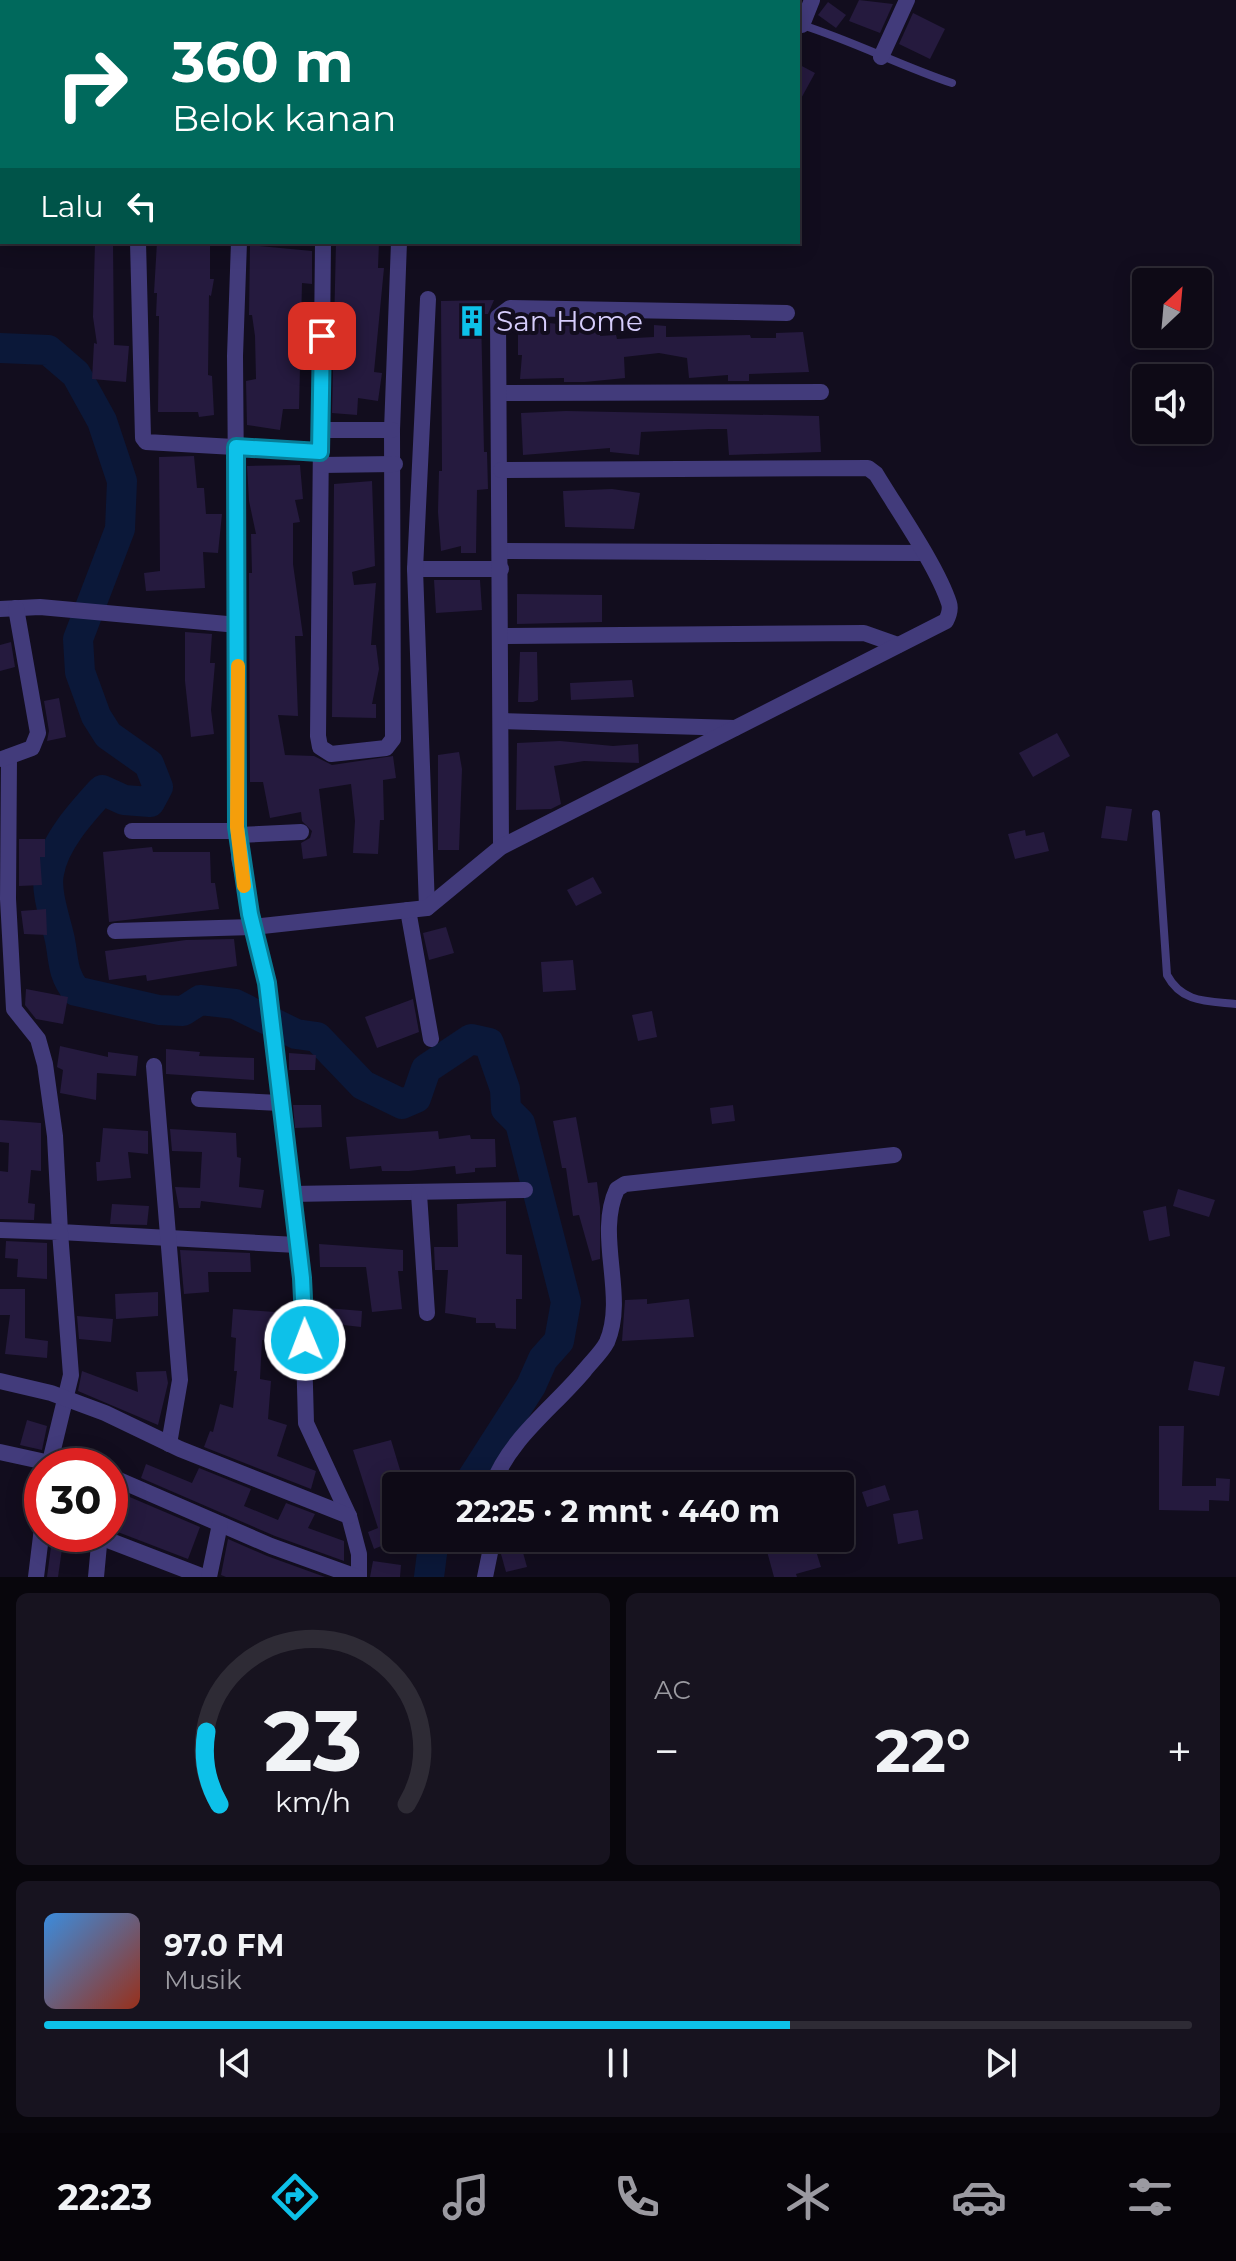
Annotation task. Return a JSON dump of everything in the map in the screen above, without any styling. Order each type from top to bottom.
[{"type":"street","points":[[800,25],[812,0]]},
{"type":"street","points":[[881,57],[907,0]]},
{"type":"street","points":[[138,244],[143,438],[153,445],[236,447],[395,464]]},
{"type":"street","points":[[128,1484],[220,1524],[358,1577],[359,1554],[349,1516],[306,1423],[303,1381],[305,1308],[267,983],[253,927],[238,833],[236,447],[239,244]]},
{"type":"street","points":[[323,244],[318,736],[320,747],[331,754],[386,748],[393,739],[395,464],[392,430],[399,244]]},
{"type":"street","points":[[427,908],[415,569],[428,299]]},
{"type":"street","points":[[501,847],[501,393],[498,317],[510,308],[787,313]]},
{"type":"street","points":[[501,393],[821,392]]},
{"type":"street","points":[[322,430],[392,430]]},
{"type":"street","points":[[115,931],[253,927],[427,908],[501,847],[946,621],[950,614],[950,604],[922,553],[876,474],[868,468],[501,470]]},
{"type":"street","points":[[501,551],[922,553]]},
{"type":"street","points":[[415,569],[501,569]]},
{"type":"street","points":[[54,1448],[71,1375],[55,1136],[45,1064],[38,1039],[14,1009],[4,758],[32,748],[38,733],[8,608],[40,607],[238,625]]},
{"type":"street","points":[[501,636],[864,633],[898,645]]},
{"type":"street","points":[[501,721],[738,728]]},
{"type":"street","points":[[132,831],[301,832]]},
{"type":"street","points":[[408,910],[431,1039]]},
{"type":"street","points":[[154,1066],[180,1380],[169,1444]]},
{"type":"street","points":[[199,1099],[280,1103]]},
{"type":"street","points":[[499,1472],[510,1450],[559,1401],[605,1345],[613,1323],[610,1211],[617,1189],[625,1184],[894,1155]]},
{"type":"street","points":[[291,1194],[525,1190]]},
{"type":"street","points":[[419,1194],[427,1313]]},
{"type":"street","points":[[0,1230],[297,1245]]},
{"type":"street","points":[[0,1381],[51,1393],[105,1413],[169,1444],[349,1516]]},
{"type":"street","points":[[0,1452],[24,1458]]},
{"type":"street","points":[[128,1547],[206,1577],[220,1524]]},
{"type":"street","points":[[36,1577],[39,1552]]},
{"type":"street","points":[[96,1577],[98,1552]]},
{"type":"street","points":[[485,1577],[490,1552]]},
{"type":"lane","points":[[800,27],[952,83]]},
{"type":"lane","points":[[1156,814],[1167,975],[1175,991],[1194,1000],[1236,1004]]},
{"type":"building","points":[[859,0],[893,4],[880,33],[849,21]]},
{"type":"building","points":[[828,2],[846,15],[836,28],[818,15]]},
{"type":"building","points":[[913,13],[945,29],[930,59],[899,44]]},
{"type":"building","points":[[800,65],[815,73],[800,100]]},
{"type":"building","points":[[95,244],[113,244],[114,345],[129,346],[126,382],[92,379],[94,343],[97,344],[93,317]]},
{"type":"building","points":[[157,244],[210,244],[210,279],[214,279],[209,295],[208,375],[212,376],[214,415],[199,417],[198,412],[158,412],[159,316],[156,316],[157,293],[154,293]]},
{"type":"building","points":[[336,244],[379,244],[378,268],[384,268],[374,372],[382,373],[378,401],[358,398],[357,415],[332,413]]},
{"type":"building","points":[[250,245],[312,251],[312,284],[302,283],[299,409],[283,409],[280,430],[247,425],[246,381],[256,379],[255,336],[252,315],[249,315]]},
{"type":"building","points":[[494,300],[488,314],[481,314],[484,452],[487,452],[488,489],[477,490],[476,553],[461,553],[461,546],[441,551],[438,512],[439,471],[442,471],[441,301]]},
{"type":"building","points":[[549,323],[601,329],[600,336],[616,335],[617,339],[654,337],[654,325],[666,326],[666,337],[750,335],[751,338],[776,338],[776,333],[803,332],[809,372],[749,374],[749,381],[728,381],[728,375],[689,378],[687,358],[659,353],[624,357],[625,378],[585,382],[564,382],[564,378],[520,379],[522,355],[518,355],[518,325]]},
{"type":"building","points":[[566,411],[819,416],[821,452],[729,455],[727,429],[709,429],[641,432],[639,455],[610,452],[610,448],[523,455],[521,413]]},
{"type":"building","points":[[194,456],[197,488],[204,488],[206,514],[222,514],[218,553],[203,552],[205,588],[146,591],[144,573],[160,571],[159,457]]},
{"type":"building","points":[[300,465],[303,499],[295,500],[300,522],[293,523],[293,564],[303,636],[295,636],[298,716],[278,715],[285,755],[314,756],[332,765],[393,756],[396,778],[383,780],[384,820],[380,820],[378,854],[353,853],[355,821],[351,784],[319,789],[327,856],[303,859],[301,843],[310,838],[312,831],[302,821],[301,812],[270,818],[263,782],[250,782],[249,573],[252,573],[251,534],[256,534],[249,501],[247,466]]},
{"type":"building","points":[[372,481],[375,566],[352,572],[354,585],[376,583],[371,645],[376,645],[379,669],[372,704],[376,704],[376,718],[332,717],[334,484]]},
{"type":"building","points":[[612,489],[640,493],[634,529],[565,527],[563,491]]},
{"type":"building","points":[[434,580],[480,580],[482,610],[436,613]]},
{"type":"building","points":[[517,594],[602,595],[602,622],[517,624]]},
{"type":"building","points":[[185,632],[212,634],[210,663],[215,663],[211,710],[214,734],[191,737],[185,681]]},
{"type":"building","points":[[11,642],[15,667],[0,671],[0,645]]},
{"type":"building","points":[[520,652],[537,652],[538,700],[533,702],[518,702]]},
{"type":"building","points":[[632,680],[634,697],[571,700],[570,683]]},
{"type":"building","points":[[59,698],[66,737],[47,741],[49,731],[44,701]]},
{"type":"building","points":[[1057,733],[1070,756],[1033,777],[1019,753]]},
{"type":"building","points":[[560,741],[613,746],[638,744],[639,763],[584,761],[554,766],[561,804],[551,809],[516,810],[517,743]]},
{"type":"building","points":[[459,752],[462,769],[459,850],[438,850],[438,755]]},
{"type":"building","points":[[1106,806],[1132,809],[1127,841],[1101,838]]},
{"type":"building","points":[[1025,830],[1026,836],[1044,832],[1049,851],[1015,859],[1008,834]]},
{"type":"building","points":[[19,839],[45,839],[45,857],[40,857],[42,885],[19,886]]},
{"type":"building","points":[[152,847],[153,852],[210,852],[211,883],[215,883],[219,909],[109,922],[103,852]]},
{"type":"building","points":[[593,877],[602,893],[576,906],[567,890]]},
{"type":"building","points":[[46,909],[47,935],[24,934],[21,911]]},
{"type":"building","points":[[446,927],[454,953],[429,960],[423,933]]},
{"type":"building","points":[[234,939],[237,966],[147,981],[146,975],[109,980],[105,951],[186,940]]},
{"type":"building","points":[[573,960],[576,990],[543,992],[541,962]]},
{"type":"building","points":[[26,989],[68,997],[63,1024],[36,1019],[25,1005]]},
{"type":"building","points":[[413,999],[419,1032],[377,1048],[365,1017]]},
{"type":"building","points":[[652,1011],[657,1037],[638,1041],[632,1015]]},
{"type":"building","points":[[60,1046],[108,1057],[108,1052],[138,1056],[136,1076],[97,1073],[96,1100],[60,1093],[63,1070],[57,1067]]},
{"type":"building","points":[[166,1049],[200,1052],[199,1056],[254,1058],[254,1080],[166,1074]]},
{"type":"building","points":[[289,1053],[316,1055],[315,1070],[289,1070]]},
{"type":"building","points":[[293,1105],[321,1105],[322,1127],[295,1128]]},
{"type":"building","points":[[733,1105],[735,1121],[712,1124],[710,1108]]},
{"type":"building","points":[[576,1117],[588,1183],[597,1182],[600,1207],[600,1259],[592,1261],[579,1215],[573,1216],[566,1168],[562,1168],[553,1121]]},
{"type":"building","points":[[0,1120],[41,1123],[41,1171],[31,1170],[28,1203],[35,1204],[34,1220],[0,1219],[0,1171],[8,1172],[9,1143],[0,1142]]},
{"type":"building","points":[[103,1128],[148,1131],[148,1154],[128,1152],[131,1178],[97,1181],[96,1162],[100,1162]]},
{"type":"building","points":[[170,1129],[236,1133],[237,1157],[241,1158],[239,1187],[264,1190],[261,1208],[201,1201],[200,1208],[179,1208],[175,1187],[200,1188],[202,1152],[172,1151]]},
{"type":"building","points":[[438,1131],[439,1139],[470,1135],[471,1139],[495,1139],[496,1167],[475,1168],[475,1172],[456,1174],[455,1166],[409,1171],[382,1171],[381,1166],[350,1169],[346,1137]]},
{"type":"building","points":[[1178,1189],[1215,1200],[1209,1217],[1173,1206]]},
{"type":"building","points":[[506,1201],[506,1254],[522,1255],[522,1299],[516,1299],[516,1329],[496,1328],[495,1323],[476,1323],[476,1318],[445,1313],[448,1270],[435,1270],[434,1247],[458,1247],[457,1204]]},
{"type":"building","points":[[112,1204],[149,1206],[147,1225],[110,1224]]},
{"type":"building","points":[[1166,1206],[1170,1236],[1149,1241],[1143,1211]]},
{"type":"building","points":[[6,1241],[47,1243],[47,1279],[17,1277],[18,1259],[5,1258]]},
{"type":"building","points":[[319,1244],[403,1250],[403,1271],[398,1271],[402,1309],[372,1312],[366,1267],[320,1267]]},
{"type":"building","points":[[180,1250],[250,1253],[251,1272],[208,1272],[209,1292],[184,1294]]},
{"type":"building","points":[[0,1289],[25,1289],[25,1338],[48,1341],[47,1358],[5,1354],[10,1315],[0,1315]]},
{"type":"building","points":[[158,1292],[158,1316],[116,1319],[115,1294]]},
{"type":"building","points":[[647,1299],[647,1304],[689,1299],[694,1337],[622,1341],[625,1300]]},
{"type":"building","points":[[327,1308],[362,1311],[361,1327],[326,1323]]},
{"type":"building","points":[[233,1309],[275,1312],[273,1341],[262,1340],[260,1379],[271,1381],[268,1419],[287,1425],[277,1456],[316,1471],[311,1489],[204,1447],[210,1431],[213,1432],[220,1404],[233,1408],[237,1371],[234,1371],[236,1338],[231,1337]]},
{"type":"building","points":[[77,1316],[113,1319],[111,1342],[79,1339]]},
{"type":"building","points":[[1194,1361],[1225,1367],[1219,1396],[1188,1390]]},
{"type":"building","points":[[82,1371],[138,1392],[136,1372],[166,1371],[168,1383],[158,1425],[78,1391]]},
{"type":"building","points":[[27,1420],[47,1426],[42,1448],[20,1445]]},
{"type":"building","points":[[1159,1426],[1184,1426],[1182,1486],[1216,1486],[1216,1478],[1230,1479],[1229,1501],[1209,1500],[1209,1511],[1159,1510]]},
{"type":"building","points":[[391,1440],[401,1472],[382,1472],[382,1546],[374,1549],[368,1532],[378,1528],[353,1450]]},
{"type":"building","points":[[146,1464],[192,1483],[199,1468],[251,1489],[244,1506],[278,1520],[286,1503],[315,1514],[308,1528],[344,1541],[344,1561],[275,1536],[141,1478]]},
{"type":"building","points":[[885,1485],[890,1500],[867,1507],[862,1492]]},
{"type":"building","points":[[128,1496],[200,1527],[188,1559],[128,1536]]},
{"type":"building","points":[[918,1510],[923,1539],[898,1544],[893,1514]]},
{"type":"building","points":[[228,1539],[325,1577],[226,1577],[221,1575]]},
{"type":"building","points":[[50,1552],[62,1552],[58,1577],[47,1577]]},
{"type":"building","points":[[523,1552],[527,1567],[506,1572],[501,1554]]},
{"type":"building","points":[[767,1552],[816,1552],[821,1567],[796,1574],[797,1577],[774,1577]]},
{"type":"building","points":[[373,1561],[401,1565],[400,1577],[370,1577]]},
{"type":"waterway","points":[[0,348],[48,350],[76,374],[102,421],[122,481],[120,529],[78,639],[80,672],[96,716],[108,735],[149,764],[158,787],[150,802],[124,800],[102,790],[70,828],[52,861],[48,881],[50,898],[71,985],[76,991],[159,1010],[183,1011],[200,1000],[235,1004],[296,1034],[317,1037],[363,1085],[402,1104],[416,1098],[426,1069],[471,1039],[489,1043],[505,1089],[506,1109],[520,1123],[566,1302],[559,1341],[543,1359],[531,1386],[476,1472]]},
{"type":"waterway","points":[[429,1577],[432,1552]]},
{"type":"slow traffic","points":[[238,666],[237,827],[244,886]]},
{"type":"place","name":"San Home","points":[[472,321]]},
{"type":"route","points":[[305,1340],[302,1278],[267,983],[239,858],[236,447],[320,452],[322,336]]}]
